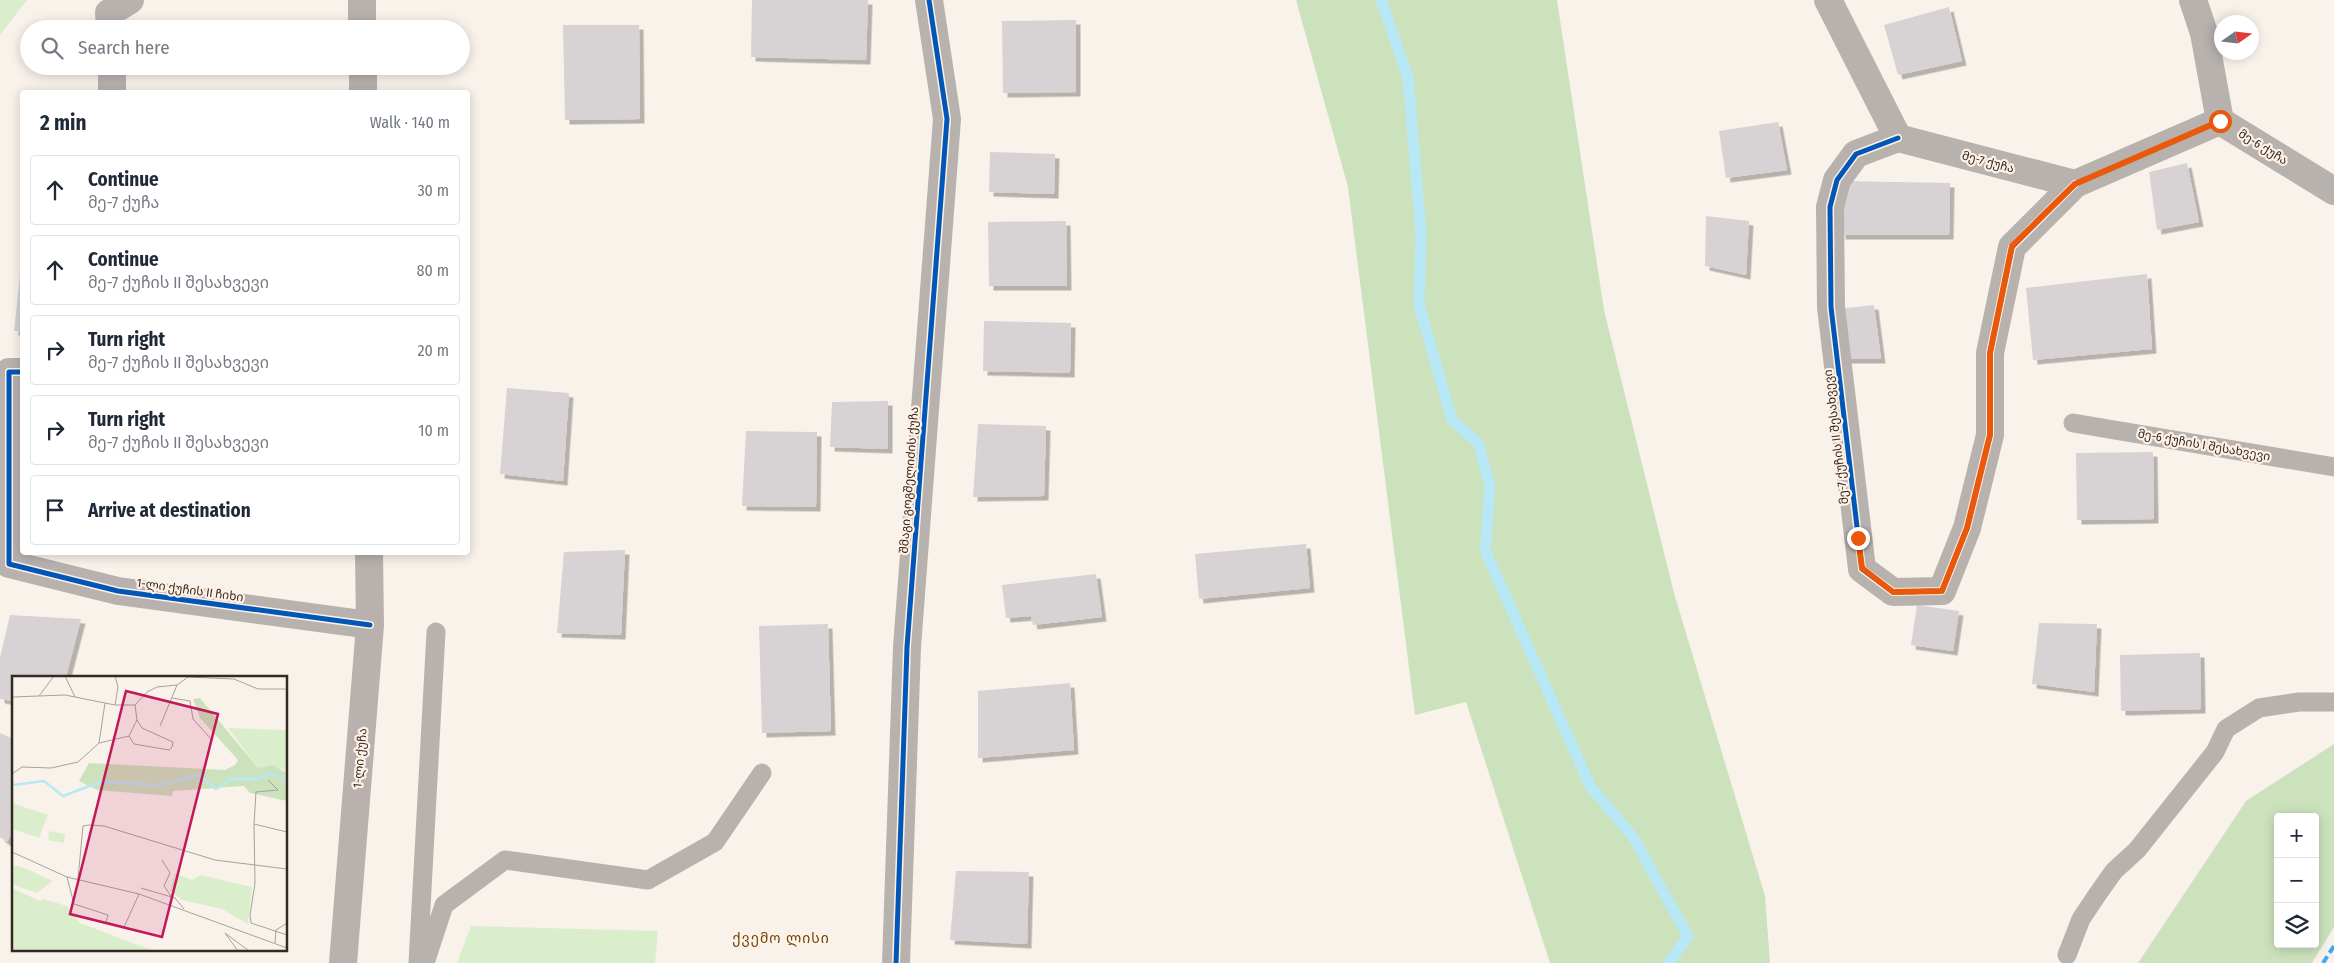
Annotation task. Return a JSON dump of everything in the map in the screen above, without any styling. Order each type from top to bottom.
[{"type":"main road","points":[[362,0],[362,20]]},
{"type":"main road","points":[[363,75],[363,90]]},
{"type":"main road","name":"1-ლი ქუჩა","points":[[344,963],[370,625],[370,555]]},
{"type":"street","points":[[109,20],[109,13],[130,0]]},
{"type":"street","name":"შმაგი გოგშელიძის ქუჩა","points":[[896,963],[907,647],[947,119],[929,0]]},
{"type":"street","points":[[1828,0],[1898,138]]},
{"type":"street","points":[[2075,184],[2220,121],[2204,33],[2193,0]]},
{"type":"street","points":[[112,75],[112,90]]},
{"type":"street","name":"მე-6 ქუჩა","points":[[2220,121],[2334,191]]},
{"type":"street","name":"მე-7 ქუჩა","points":[[1898,138],[2075,184]]},
{"type":"street","name":"მე-7 ქუჩის II შესახვევი","points":[[1898,138],[1856,154],[1837,180],[1830,207],[1831,307],[1862,568],[1893,592],[1942,591],[1967,528],[1990,435],[1990,353],[2012,246],[2075,184]]},
{"type":"street","name":"1-ლი ქუჩის II ჩიხი","points":[[20,372],[9,372],[9,564],[118,591],[370,625]]},
{"type":"lane","name":"მე-6 ქუჩის I შესახვევი","points":[[2074,424],[2334,468]]},
{"type":"lane","points":[[418,963],[436,632]]},
{"type":"lane","points":[[2068,955],[2081,919],[2097,895],[2114,872],[2137,850],[2215,752],[2226,729],[2259,708],[2299,702],[2334,702]]},
{"type":"lane","points":[[426,963],[444,905],[504,860],[648,880],[715,842],[762,773]]},
{"type":"green space","points":[[0,0],[27,0],[0,35]]},
{"type":"green space","points":[[1296,0],[1557,0],[1604,310],[1674,593],[1765,896],[1770,963],[1550,963],[1466,702],[1415,715],[1348,187]]},
{"type":"green space","points":[[2334,744],[2334,927],[2312,963],[2138,963],[2246,801]]},
{"type":"green space","points":[[471,926],[658,931],[655,963],[457,963]]},
{"type":"building","points":[[752,0],[868,0],[866,60],[751,57]]},
{"type":"building","points":[[1949,7],[1962,61],[1898,75],[1884,25]]},
{"type":"building","points":[[1076,20],[1076,92],[1003,93],[1002,21]]},
{"type":"building","points":[[563,25],[639,25],[640,119],[565,120]]},
{"type":"building","points":[[1778,122],[1787,170],[1726,178],[1719,131]]},
{"type":"building","points":[[990,152],[1055,154],[1054,194],[989,192]]},
{"type":"building","points":[[2187,163],[2199,222],[2157,230],[2149,172]]},
{"type":"building","points":[[1842,181],[1950,183],[1949,235],[1841,235]]},
{"type":"building","points":[[1706,216],[1749,221],[1746,275],[1705,266]]},
{"type":"building","points":[[1066,221],[1067,286],[989,286],[988,222]]},
{"type":"building","points":[[2147,274],[2152,349],[2033,360],[2026,288]]},
{"type":"building","points":[[20,277],[20,331],[14,331]]},
{"type":"building","points":[[1874,305],[1881,359],[1841,359],[1837,309]]},
{"type":"building","points":[[984,321],[1071,323],[1070,373],[983,371]]},
{"type":"building","points":[[507,388],[569,393],[563,481],[500,474]]},
{"type":"building","points":[[888,401],[888,449],[830,447],[832,402]]},
{"type":"building","points":[[978,424],[1046,426],[1044,496],[973,497]]},
{"type":"building","points":[[746,431],[817,432],[816,507],[742,506]]},
{"type":"building","points":[[2153,452],[2154,519],[2077,520],[2076,453]]},
{"type":"building","points":[[1306,544],[1310,588],[1199,599],[1195,554]]},
{"type":"building","points":[[625,550],[621,635],[557,633],[564,552]]},
{"type":"building","points":[[1096,574],[1102,617],[1033,625],[1031,616],[1006,618],[1002,585]]},
{"type":"building","points":[[1917,605],[1959,611],[1953,651],[1911,645]]},
{"type":"building","points":[[10,615],[81,619],[66,676],[12,676],[12,701],[0,699],[0,658]]},
{"type":"building","points":[[2039,623],[2097,624],[2094,692],[2032,684]]},
{"type":"building","points":[[828,624],[831,731],[762,733],[759,626]]},
{"type":"building","points":[[2200,653],[2201,709],[2121,711],[2120,655]]},
{"type":"building","points":[[1070,683],[1074,750],[978,758],[978,691]]},
{"type":"building","points":[[0,733],[12,738],[12,833],[7,842],[0,837]]},
{"type":"building","points":[[956,871],[1029,872],[1027,944],[950,940]]},
{"type":"waterway","points":[[1381,0],[1408,77],[1421,233],[1419,305],[1452,420],[1479,444],[1490,487],[1485,550],[1590,786],[1633,837],[1688,936],[1669,963]]},
{"type":"marked path","points":[[2323,963],[2334,946]]},
{"type":"cycle path","points":[[896,963],[907,647],[947,119],[929,0]]},
{"type":"cycle path","points":[[1898,138],[1856,154],[1837,180],[1830,207],[1831,307],[1862,569],[1893,592],[1942,591],[1967,528],[1990,435],[1990,353],[2012,247],[2075,184]]},
{"type":"cycle path","points":[[20,372],[9,372],[9,564],[118,591],[370,625]]},
{"type":"district","name":"ქვემო ლისი","points":[[781,938]]},
{"type":"route","points":[[1858,538],[1862,568],[1893,592],[1942,591],[1967,528],[1990,435],[1990,353],[2012,246],[2075,184],[2220,121]]}]
